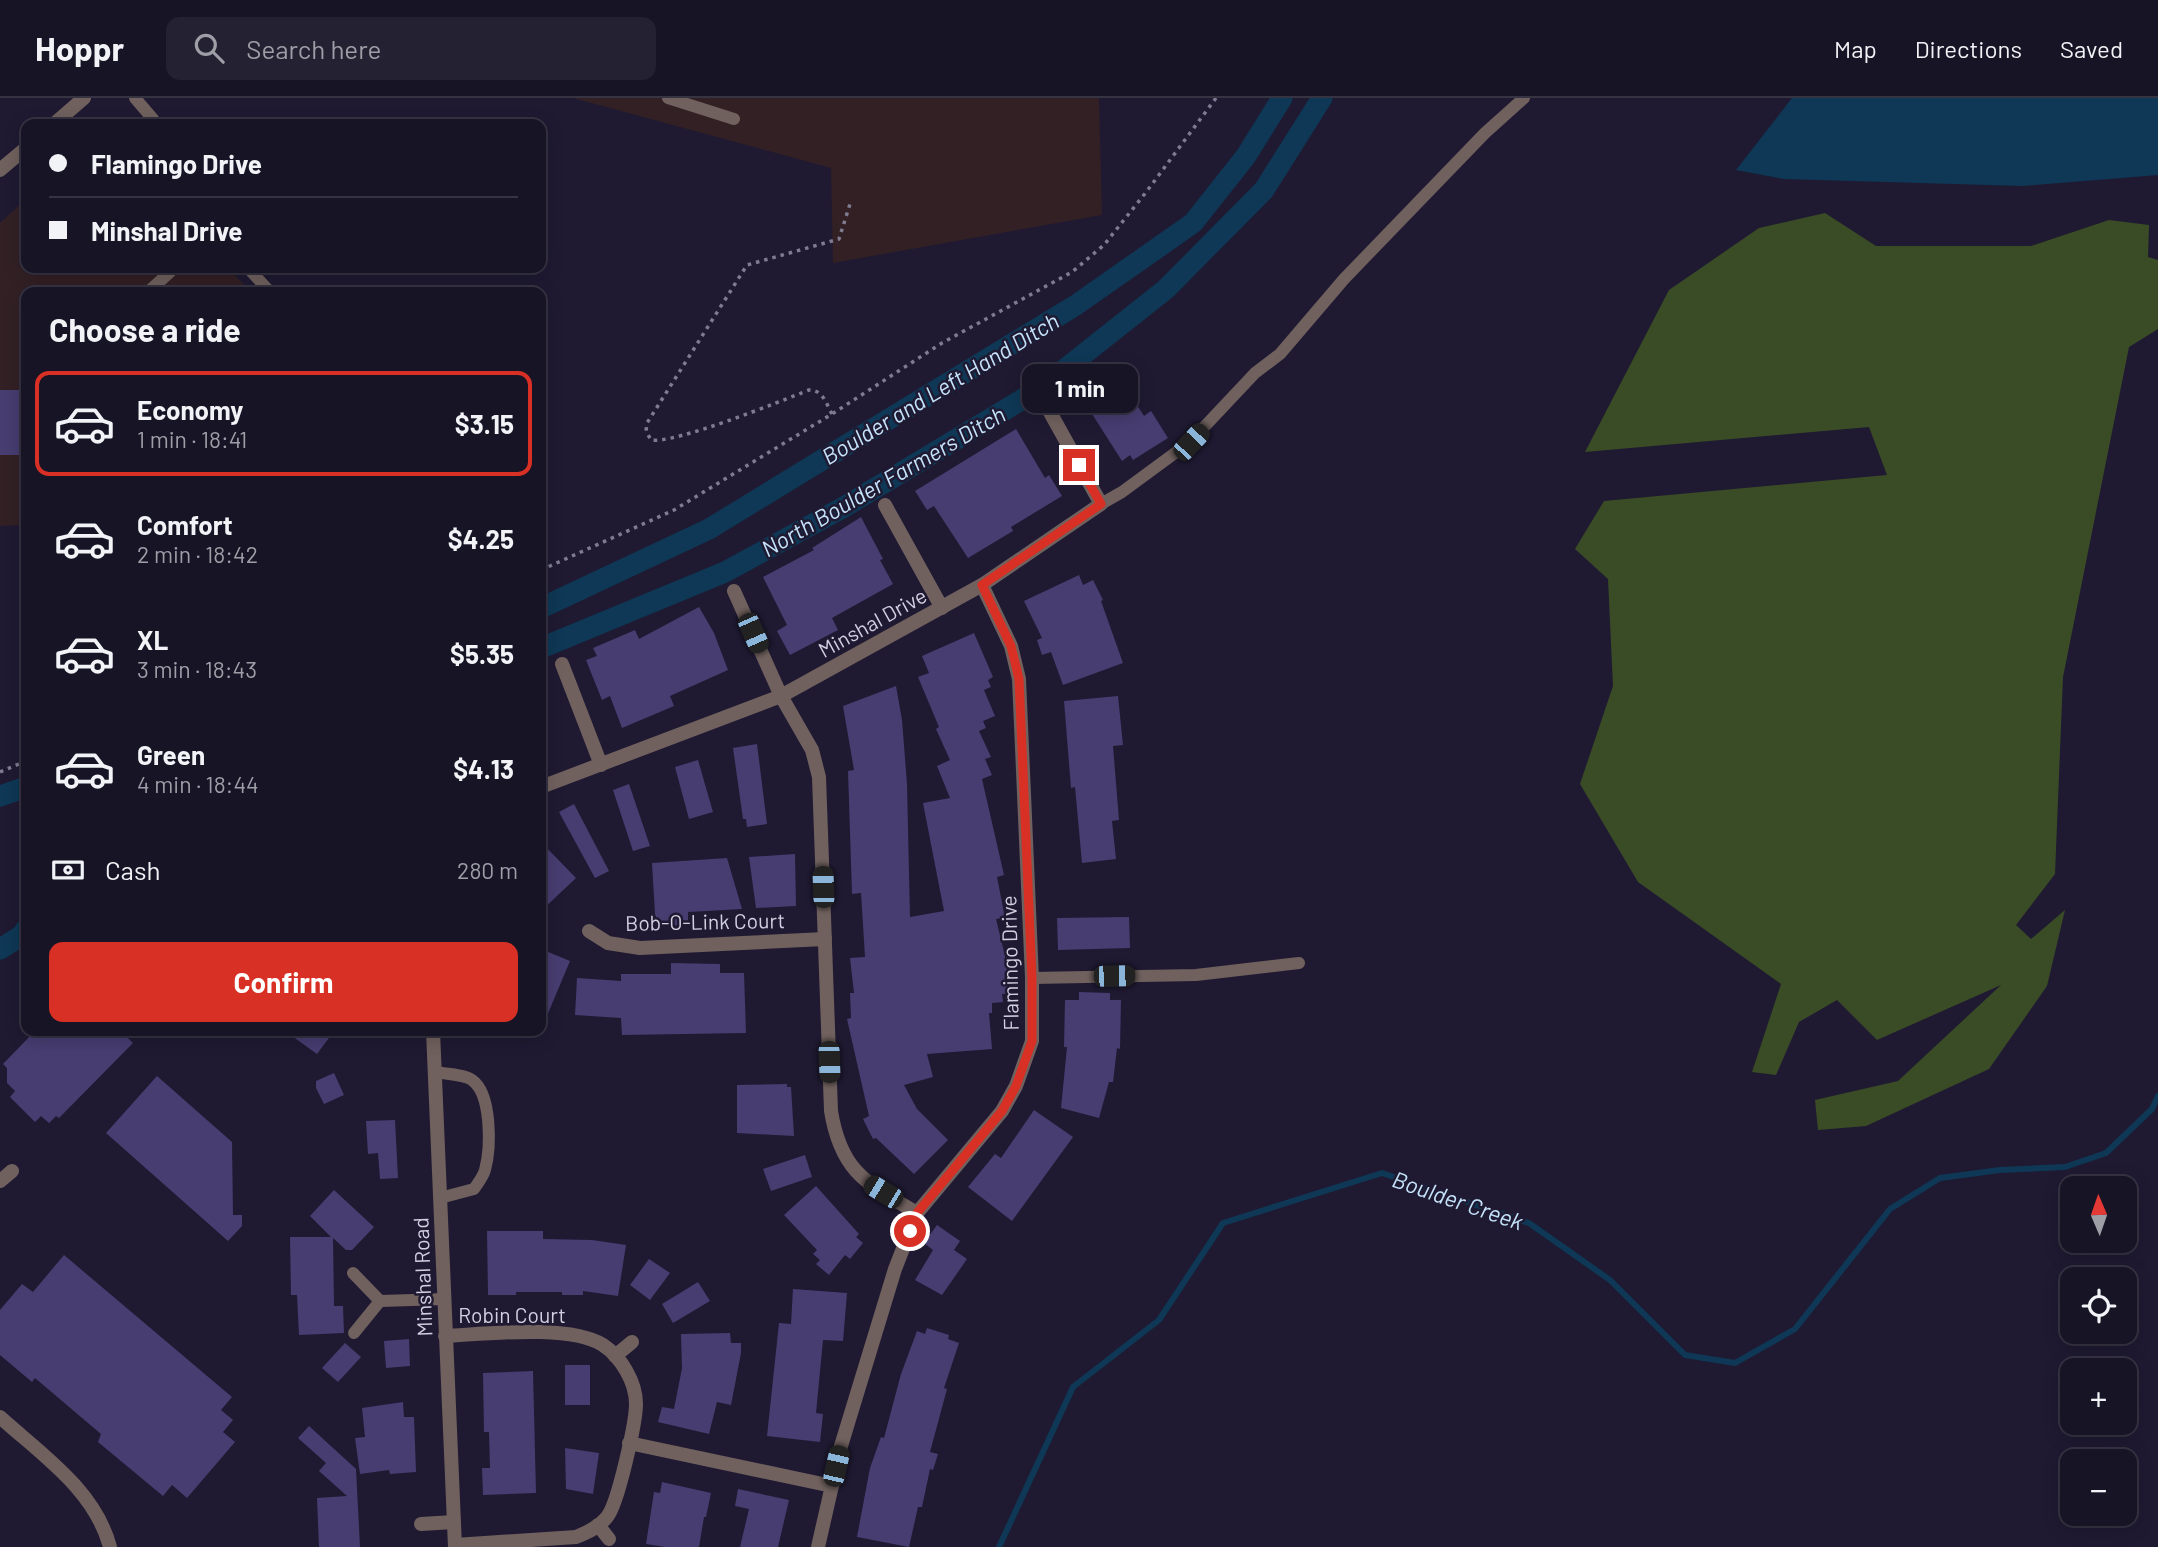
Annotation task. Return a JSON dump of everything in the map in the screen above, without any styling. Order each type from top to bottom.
[{"type":"street","points":[[60,119],[84,98]]},
{"type":"street","points":[[0,170],[21,153]]},
{"type":"street","points":[[1046,405],[1101,504]]},
{"type":"street","name":"Minshal Drive","points":[[546,785],[781,696],[982,585],[1101,504]]},
{"type":"street","points":[[885,505],[942,608]]},
{"type":"street","name":"Flamingo Drive","points":[[818,1547],[841,1446],[895,1269],[917,1213],[1002,1111],[1016,1086],[1032,1041],[1032,978],[1019,679],[1011,646],[982,585]]},
{"type":"street","points":[[734,590],[781,696],[812,750],[819,777],[831,1111],[834,1129],[844,1154],[865,1182],[917,1213]]},
{"type":"street","points":[[562,664],[601,765]]},
{"type":"street","name":"Bob-O-Link Court","points":[[589,931],[608,943],[640,948],[825,939]]},
{"type":"street","name":"Minshal Road","points":[[433,1036],[455,1546]]},
{"type":"street","points":[[0,1181],[12,1171]]},
{"type":"street","name":"Robin Court","points":[[445,1336],[563,1332],[585,1336],[605,1346],[624,1366],[636,1404],[617,1500],[608,1517],[598,1525]]},
{"type":"street","points":[[615,1356],[632,1342]]},
{"type":"street","points":[[0,1417],[85,1495],[105,1528],[110,1547]]},
{"type":"street","points":[[629,1443],[832,1486]]},
{"type":"street","points":[[421,1524],[454,1522]]},
{"type":"street","points":[[455,1546],[576,1537],[598,1525],[609,1539]]},
{"type":"lane","points":[[135,98],[151,119]]},
{"type":"lane","points":[[668,98],[734,119]]},
{"type":"lane","points":[[1101,504],[1191,442],[1255,373],[1280,354],[1344,279],[1485,133],[1524,98]]},
{"type":"lane","points":[[154,287],[169,273]]},
{"type":"lane","points":[[253,273],[265,287]]},
{"type":"lane","points":[[1032,978],[1196,975],[1299,963]]},
{"type":"lane","points":[[435,1072],[471,1078],[482,1091],[488,1126],[484,1174],[474,1189],[440,1198]]},
{"type":"lane","points":[[353,1273],[380,1301],[444,1299]]},
{"type":"lane","points":[[354,1333],[380,1301]]},
{"type":"path","points":[[546,567],[674,510],[942,343],[1072,272],[1104,245],[1216,98]]},
{"type":"path","points":[[832,414],[821,394],[816,390],[809,390],[744,415],[671,438],[651,440],[646,431],[647,423],[747,265],[839,239],[850,204]]},
{"type":"path","points":[[0,772],[21,763]]},
{"type":"shaded area","points":[[573,98],[1099,98],[1102,215],[833,263],[831,168]]},
{"type":"shaded area","points":[[21,204],[21,273],[233,273],[246,287],[21,287],[21,525],[0,526],[0,223]]},
{"type":"green space","points":[[1825,213],[1876,246],[2031,246],[2109,220],[2149,225],[2148,257],[2158,260],[2158,329],[2129,347],[2063,677],[2055,874],[2016,925],[2031,939],[2065,910],[2047,986],[1989,1069],[1866,1126],[1818,1130],[1815,1100],[1898,1081],[2001,985],[1877,1040],[1837,1000],[1799,1022],[1776,1075],[1752,1072],[1781,984],[1638,882],[1580,784],[1613,686],[1608,579],[1575,549],[1604,501],[1887,475],[1869,427],[1585,452],[1669,290],[1759,228]]},
{"type":"water","points":[[1792,98],[2158,98],[2158,175],[2023,186],[1784,179],[1736,170]]},
{"type":"building","points":[[1105,362],[1113,373],[1115,371],[1144,416],[1151,411],[1168,438],[1133,460],[1130,455],[1122,461],[1073,384]]},
{"type":"building","points":[[0,390],[21,390],[21,455],[0,455]]},
{"type":"building","points":[[1016,429],[1045,478],[1049,475],[1062,496],[1011,527],[1013,531],[968,558],[934,506],[927,510],[915,491]]},
{"type":"building","points":[[861,517],[893,584],[832,618],[838,630],[790,655],[777,631],[787,625],[763,577],[814,550],[812,548]]},
{"type":"building","points":[[1079,575],[1083,585],[1093,580],[1103,600],[1101,601],[1123,663],[1063,685],[1051,652],[1042,655],[1037,640],[1042,638],[1024,601]]},
{"type":"building","points":[[699,607],[714,633],[728,670],[670,696],[674,706],[622,728],[610,696],[602,700],[586,660],[597,656],[593,648],[635,630],[639,639]]},
{"type":"building","points":[[974,633],[993,677],[988,680],[991,687],[984,690],[995,716],[983,721],[986,728],[979,731],[991,757],[985,759],[992,775],[982,779],[1004,875],[997,877],[1005,918],[996,919],[1012,993],[1002,994],[1003,1002],[992,1003],[992,1013],[989,1013],[992,1049],[927,1054],[933,1077],[904,1085],[917,1109],[948,1140],[914,1174],[876,1138],[873,1139],[863,1119],[869,1116],[847,1019],[851,1018],[850,993],[854,993],[850,958],[865,957],[861,893],[852,894],[848,771],[854,770],[843,706],[896,686],[902,720],[907,784],[910,917],[944,911],[923,803],[950,798],[937,766],[950,760],[918,677],[929,673],[922,656]]},
{"type":"building","points":[[1118,696],[1123,745],[1113,746],[1119,820],[1112,821],[1116,859],[1082,863],[1075,787],[1071,788],[1064,701]]},
{"type":"building","points":[[757,744],[767,824],[747,827],[746,819],[743,819],[733,748]]},
{"type":"building","points":[[698,760],[713,812],[689,819],[675,767]]},
{"type":"building","points":[[629,784],[650,846],[633,851],[613,790]]},
{"type":"building","points":[[574,804],[609,871],[595,878],[559,812]]},
{"type":"building","points":[[546,847],[576,878],[546,906]]},
{"type":"building","points":[[795,854],[796,906],[756,908],[749,857]]},
{"type":"building","points":[[727,858],[742,909],[688,912],[688,925],[659,926],[655,914],[652,863]]},
{"type":"building","points":[[1129,917],[1130,948],[1058,950],[1057,918]]},
{"type":"building","points":[[546,951],[570,961],[546,1018]]},
{"type":"building","points":[[671,963],[720,964],[720,973],[744,973],[746,1033],[622,1035],[621,1018],[575,1015],[577,978],[621,981],[621,974],[671,974]]},
{"type":"building","points":[[1079,992],[1110,993],[1110,1000],[1121,1000],[1120,1049],[1117,1048],[1113,1082],[1109,1082],[1099,1118],[1061,1108],[1067,1047],[1064,1047],[1065,1000],[1079,1000]]},
{"type":"building","points":[[30,1036],[126,1036],[133,1043],[59,1118],[56,1116],[49,1123],[41,1116],[35,1122],[10,1097],[15,1091],[7,1083],[7,1068],[3,1064]]},
{"type":"building","points":[[292,1036],[330,1036],[317,1054]]},
{"type":"building","points":[[334,1073],[344,1095],[324,1104],[316,1088],[316,1081]]},
{"type":"building","points":[[157,1076],[232,1142],[233,1215],[242,1215],[242,1226],[228,1241],[106,1133]]},
{"type":"building","points":[[787,1084],[787,1087],[791,1087],[794,1136],[737,1133],[737,1085]]},
{"type":"building","points":[[1034,1110],[1073,1137],[1012,1221],[968,1187],[995,1154],[1001,1158]]},
{"type":"building","points":[[395,1120],[398,1178],[380,1179],[378,1153],[368,1154],[366,1121]]},
{"type":"building","points":[[805,1155],[812,1177],[771,1191],[763,1169]]},
{"type":"building","points":[[816,1186],[859,1234],[856,1237],[863,1243],[850,1259],[845,1255],[829,1275],[816,1264],[820,1260],[813,1254],[817,1250],[784,1215]]},
{"type":"building","points":[[334,1190],[374,1227],[352,1250],[346,1250],[333,1238],[334,1306],[343,1306],[344,1333],[299,1335],[297,1295],[291,1295],[290,1237],[331,1237],[310,1216]]},
{"type":"building","points":[[937,1225],[960,1241],[954,1250],[967,1259],[942,1295],[915,1280],[933,1250],[924,1243]]},
{"type":"building","points":[[487,1231],[543,1231],[543,1239],[592,1240],[626,1245],[618,1296],[583,1291],[583,1295],[516,1292],[516,1295],[488,1295]]},
{"type":"building","points":[[64,1255],[232,1397],[221,1410],[233,1420],[223,1432],[235,1442],[187,1498],[172,1485],[163,1496],[98,1442],[101,1434],[35,1378],[32,1382],[0,1355],[0,1310],[22,1284],[33,1292]]},
{"type":"building","points":[[649,1259],[670,1273],[650,1300],[630,1285]]},
{"type":"building","points":[[698,1282],[710,1301],[673,1323],[662,1304]]},
{"type":"building","points":[[793,1289],[847,1293],[843,1341],[823,1340],[816,1413],[823,1414],[820,1442],[767,1436],[779,1323],[791,1324]]},
{"type":"building","points":[[927,1328],[949,1335],[948,1339],[959,1343],[944,1388],[947,1389],[930,1452],[938,1454],[933,1470],[930,1469],[922,1507],[918,1507],[909,1547],[857,1537],[870,1468],[881,1437],[884,1438],[901,1374],[917,1331],[925,1334]]},
{"type":"building","points":[[730,1333],[731,1343],[741,1343],[731,1405],[717,1402],[709,1434],[658,1422],[662,1407],[674,1409],[682,1368],[681,1334]]},
{"type":"building","points":[[409,1339],[410,1366],[386,1368],[384,1341]]},
{"type":"building","points":[[345,1343],[361,1357],[338,1382],[322,1368]]},
{"type":"building","points":[[565,1365],[590,1365],[590,1405],[565,1405]]},
{"type":"building","points":[[533,1371],[536,1493],[483,1495],[482,1468],[490,1468],[489,1432],[484,1432],[483,1373]]},
{"type":"building","points":[[403,1402],[404,1417],[414,1417],[416,1472],[390,1474],[389,1470],[360,1474],[355,1438],[365,1437],[362,1408]]},
{"type":"building","points":[[309,1426],[356,1469],[360,1547],[319,1547],[317,1498],[347,1496],[319,1471],[326,1463],[298,1438]]},
{"type":"building","points":[[565,1448],[599,1453],[593,1494],[566,1489]]},
{"type":"building","points":[[662,1482],[711,1493],[699,1547],[646,1544],[654,1492],[660,1493]]},
{"type":"building","points":[[738,1489],[789,1500],[778,1547],[740,1547],[749,1509],[735,1506]]},
{"type":"waterway","name":"Boulder and Left Hand Ditch","points":[[546,606],[709,529],[1076,305],[1193,223],[1246,156],[1282,98]]},
{"type":"waterway","name":"North Boulder Farmers Ditch","points":[[546,646],[725,572],[844,507],[1041,388],[1166,289],[1264,190],[1322,98]]},
{"type":"waterway","name":"Boulder and Left Hand Ditch","points":[[0,796],[21,789]]},
{"type":"waterway","name":"North Boulder Farmers Ditch","points":[[0,949],[21,936]]},
{"type":"waterway","name":"Boulder Creek","points":[[999,1547],[1073,1387],[1159,1320],[1223,1223],[1382,1173],[1529,1223],[1610,1280],[1685,1355],[1735,1363],[1795,1329],[1890,1209],[1940,1178],[2000,1170],[2065,1167],[2106,1153],[2152,1109],[2158,1096]]},
{"type":"route","points":[[910,1231],[917,1213],[1002,1111],[1016,1086],[1032,1041],[1034,1023],[1019,679],[1011,646],[982,585],[1101,504],[1079,465]]}]
